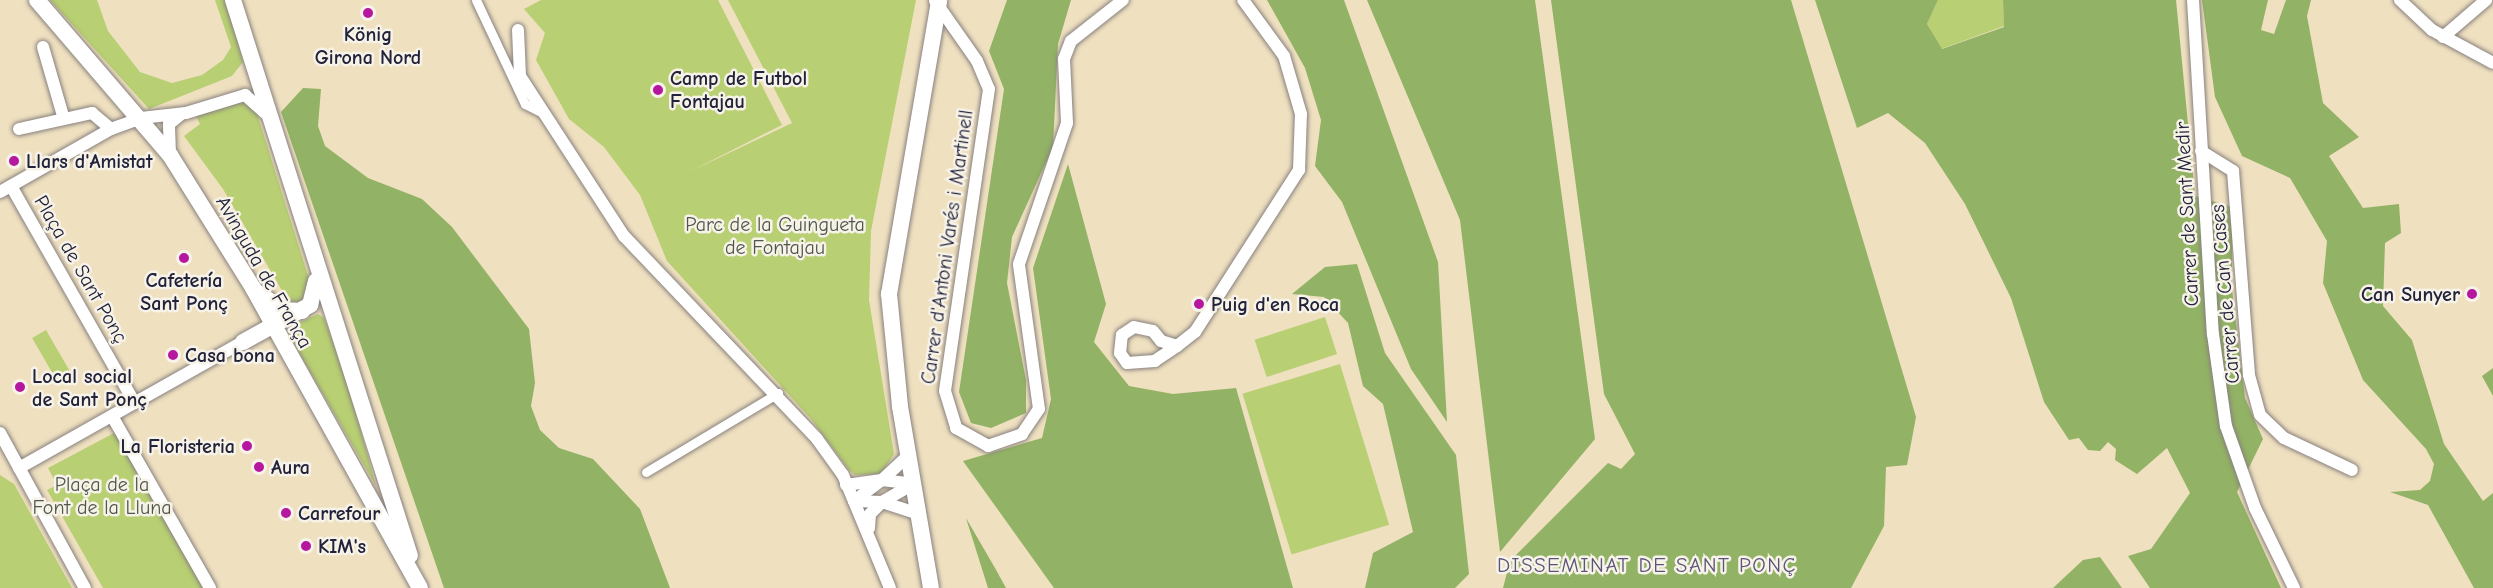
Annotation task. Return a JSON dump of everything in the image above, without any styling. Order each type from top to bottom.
[{"type":"main road","name":"Avinguda de França","points":[[37,0],[141,118],[170,155],[253,288],[273,328],[421,588]]},
{"type":"main road","name":"Avinguda de França","points":[[233,0],[315,268],[421,588]]},
{"type":"main road","points":[[931,588],[907,457],[891,274],[937,2]]},
{"type":"main road","points":[[243,342],[302,311],[315,299],[315,268]]},
{"type":"main road","points":[[253,288],[283,310],[302,311]]},
{"type":"main road","points":[[243,342],[258,311],[253,288]]},
{"type":"street","points":[[476,0],[525,104],[545,114]]},
{"type":"street","name":"Carrer d'Antoni Varés i Martinell","points":[[937,2],[977,61],[989,89],[945,391],[956,428],[988,446],[1022,434],[1039,409],[1019,264],[1063,142],[1068,103],[1064,59],[1071,41],[1123,0]]},
{"type":"street","points":[[1176,346],[1194,332],[1299,170],[1301,114],[1284,56],[1264,22],[1243,0]]},
{"type":"street","name":"Carrer de Sant Medir","points":[[2193,0],[2200,152],[2213,334],[2226,426],[2255,508],[2294,588]]},
{"type":"street","points":[[2400,0],[2443,37],[2493,63]]},
{"type":"street","points":[[2443,37],[2486,0]]},
{"type":"street","points":[[518,30],[520,76],[545,114],[646,263],[778,393],[818,439],[846,485],[869,532],[890,588]]},
{"type":"street","points":[[43,47],[63,116]]},
{"type":"street","points":[[6,189],[111,129],[141,118],[180,114],[245,95],[257,100],[272,123]]},
{"type":"street","points":[[19,129],[63,116],[96,114],[111,129]]},
{"type":"street","points":[[170,155],[169,124],[180,114]]},
{"type":"street","name":"Carrer de Can Cases","points":[[2200,152],[2233,171],[2249,375],[2260,415],[2284,438],[2352,470]]},
{"type":"street","name":"Plaça de Sant Ponç","points":[[6,189],[135,403]]},
{"type":"street","points":[[19,468],[243,342]]},
{"type":"street","points":[[646,472],[778,393]]},
{"type":"street","points":[[112,416],[210,588]]},
{"type":"street","points":[[0,433],[85,588]]},
{"type":"street","points":[[854,501],[907,457]]},
{"type":"street","points":[[846,485],[882,480],[913,484]]},
{"type":"street","points":[[869,532],[870,514],[882,502],[913,484]]},
{"type":"street","points":[[854,501],[882,502],[918,514]]},
{"type":"green space","points":[[50,0],[97,0],[108,31],[140,72],[172,83],[202,75],[223,60],[231,47],[215,0],[227,0],[243,62],[232,76],[149,109]]},
{"type":"green space","name":"Parc de la Guingueta de Fontajau","points":[[541,0],[718,0],[782,125],[689,172],[792,123],[728,0],[916,0],[871,231],[869,300],[894,454],[881,474],[855,475],[849,470],[811,419],[667,261],[640,195],[604,147],[569,119],[536,60],[545,33],[524,9]]},
{"type":"green space","points":[[1007,0],[1071,0],[1058,44],[1053,147],[1012,237],[1007,283],[1026,380],[1026,413],[991,428],[971,423],[959,392],[1004,89],[989,51]]},
{"type":"green space","points":[[1267,0],[1344,0],[1438,262],[1447,422],[1411,369],[1342,202],[1315,166],[1321,120],[1305,68]]},
{"type":"green space","points":[[1367,0],[1535,0],[1595,439],[1500,552],[1460,220]]},
{"type":"green space","points":[[1551,0],[1791,0],[1916,417],[1907,465],[1886,467],[1884,526],[1851,588],[1503,588],[1510,561],[1608,463],[1621,469],[1635,454],[1604,394]]},
{"type":"green space","points":[[1815,0],[1938,0],[1927,24],[1942,49],[2004,27],[2003,0],[2176,0],[2195,196],[2232,207],[2232,289],[2245,398],[2263,439],[2237,492],[2281,588],[2150,588],[2128,556],[2151,549],[2190,493],[2167,448],[2137,474],[2115,460],[2116,449],[2108,442],[2100,451],[2088,450],[2079,438],[2069,440],[2044,402],[2011,298],[1965,204],[1925,143],[1888,113],[1857,128]]},
{"type":"green space","points":[[1938,0],[2003,0],[2004,26],[1941,49],[1927,24]]},
{"type":"green space","points":[[2202,0],[2268,0],[2261,30],[2274,34],[2286,0],[2311,0],[2307,16],[2323,103],[2359,137],[2329,156],[2363,208],[2399,204],[2401,233],[2385,243],[2383,306],[2412,340],[2444,444],[2483,501],[2493,493],[2493,588],[2474,588],[2428,505],[2390,492],[2420,490],[2430,481],[2434,464],[2426,449],[2363,380],[2323,283],[2327,241],[2290,178],[2242,156],[2215,97]]},
{"type":"green space","points":[[303,88],[321,89],[318,126],[325,146],[368,178],[422,199],[452,227],[529,329],[535,383],[531,406],[540,430],[559,448],[593,459],[640,509],[670,588],[444,588],[281,112]]},
{"type":"green space","points":[[247,101],[255,107],[311,285],[308,297],[291,306],[223,189],[184,136],[200,124],[196,116]]},
{"type":"green space","points":[[1068,164],[1106,304],[1094,342],[1129,386],[1173,394],[1236,388],[1293,588],[1054,588],[963,461],[1042,438],[1051,399],[1033,268]]},
{"type":"green space","points":[[1357,264],[1385,353],[1456,455],[1469,574],[1455,588],[1365,588],[1373,553],[1413,532],[1383,404],[1363,386],[1348,323],[1324,297],[1292,294],[1325,267]]},
{"type":"green space","points":[[318,314],[324,318],[344,371],[376,486],[293,342],[294,325]]},
{"type":"green space","points":[[1325,317],[1337,354],[1267,377],[1255,340]]},
{"type":"green space","points":[[46,330],[70,372],[56,380],[32,338]]},
{"type":"green space","points":[[1340,364],[1389,525],[1292,554],[1242,394]]},
{"type":"green space","points":[[2493,368],[2493,396],[2482,376]]},
{"type":"green space","name":"Plaça de la Font de la Lluna","points":[[116,432],[203,588],[103,588],[47,490],[57,485],[48,468]]},
{"type":"green space","points":[[0,475],[14,484],[72,588],[0,588]]},
{"type":"green space","points":[[966,518],[995,568],[1006,588],[988,588]]},
{"type":"green space","points":[[2100,557],[2122,588],[2053,588],[2083,560]]},
{"type":"place","name":"König Girona Nord","points":[[368,13]]},
{"type":"place","name":"Camp de Futbol Fontajau","points":[[658,90]]},
{"type":"place","name":"Llars d'Amistat","points":[[14,161]]},
{"type":"place","name":"Cafetería Sant Ponç","points":[[184,258]]},
{"type":"place","name":"Can Sunyer","points":[[2472,294]]},
{"type":"place","name":"Puig d'en Roca","points":[[1199,304]]},
{"type":"place","name":"Casa bona","points":[[173,355]]},
{"type":"place","name":"Local social de Sant Ponç","points":[[20,387]]},
{"type":"place","name":"La Floristeria","points":[[247,446]]},
{"type":"place","name":"Aura","points":[[259,467]]},
{"type":"place","name":"Carrefour","points":[[286,513]]},
{"type":"place","name":"KIM's","points":[[306,546]]},
{"type":"district","name":"DISSEMINAT DE SANT PONÇ","points":[[1647,565]]}]
